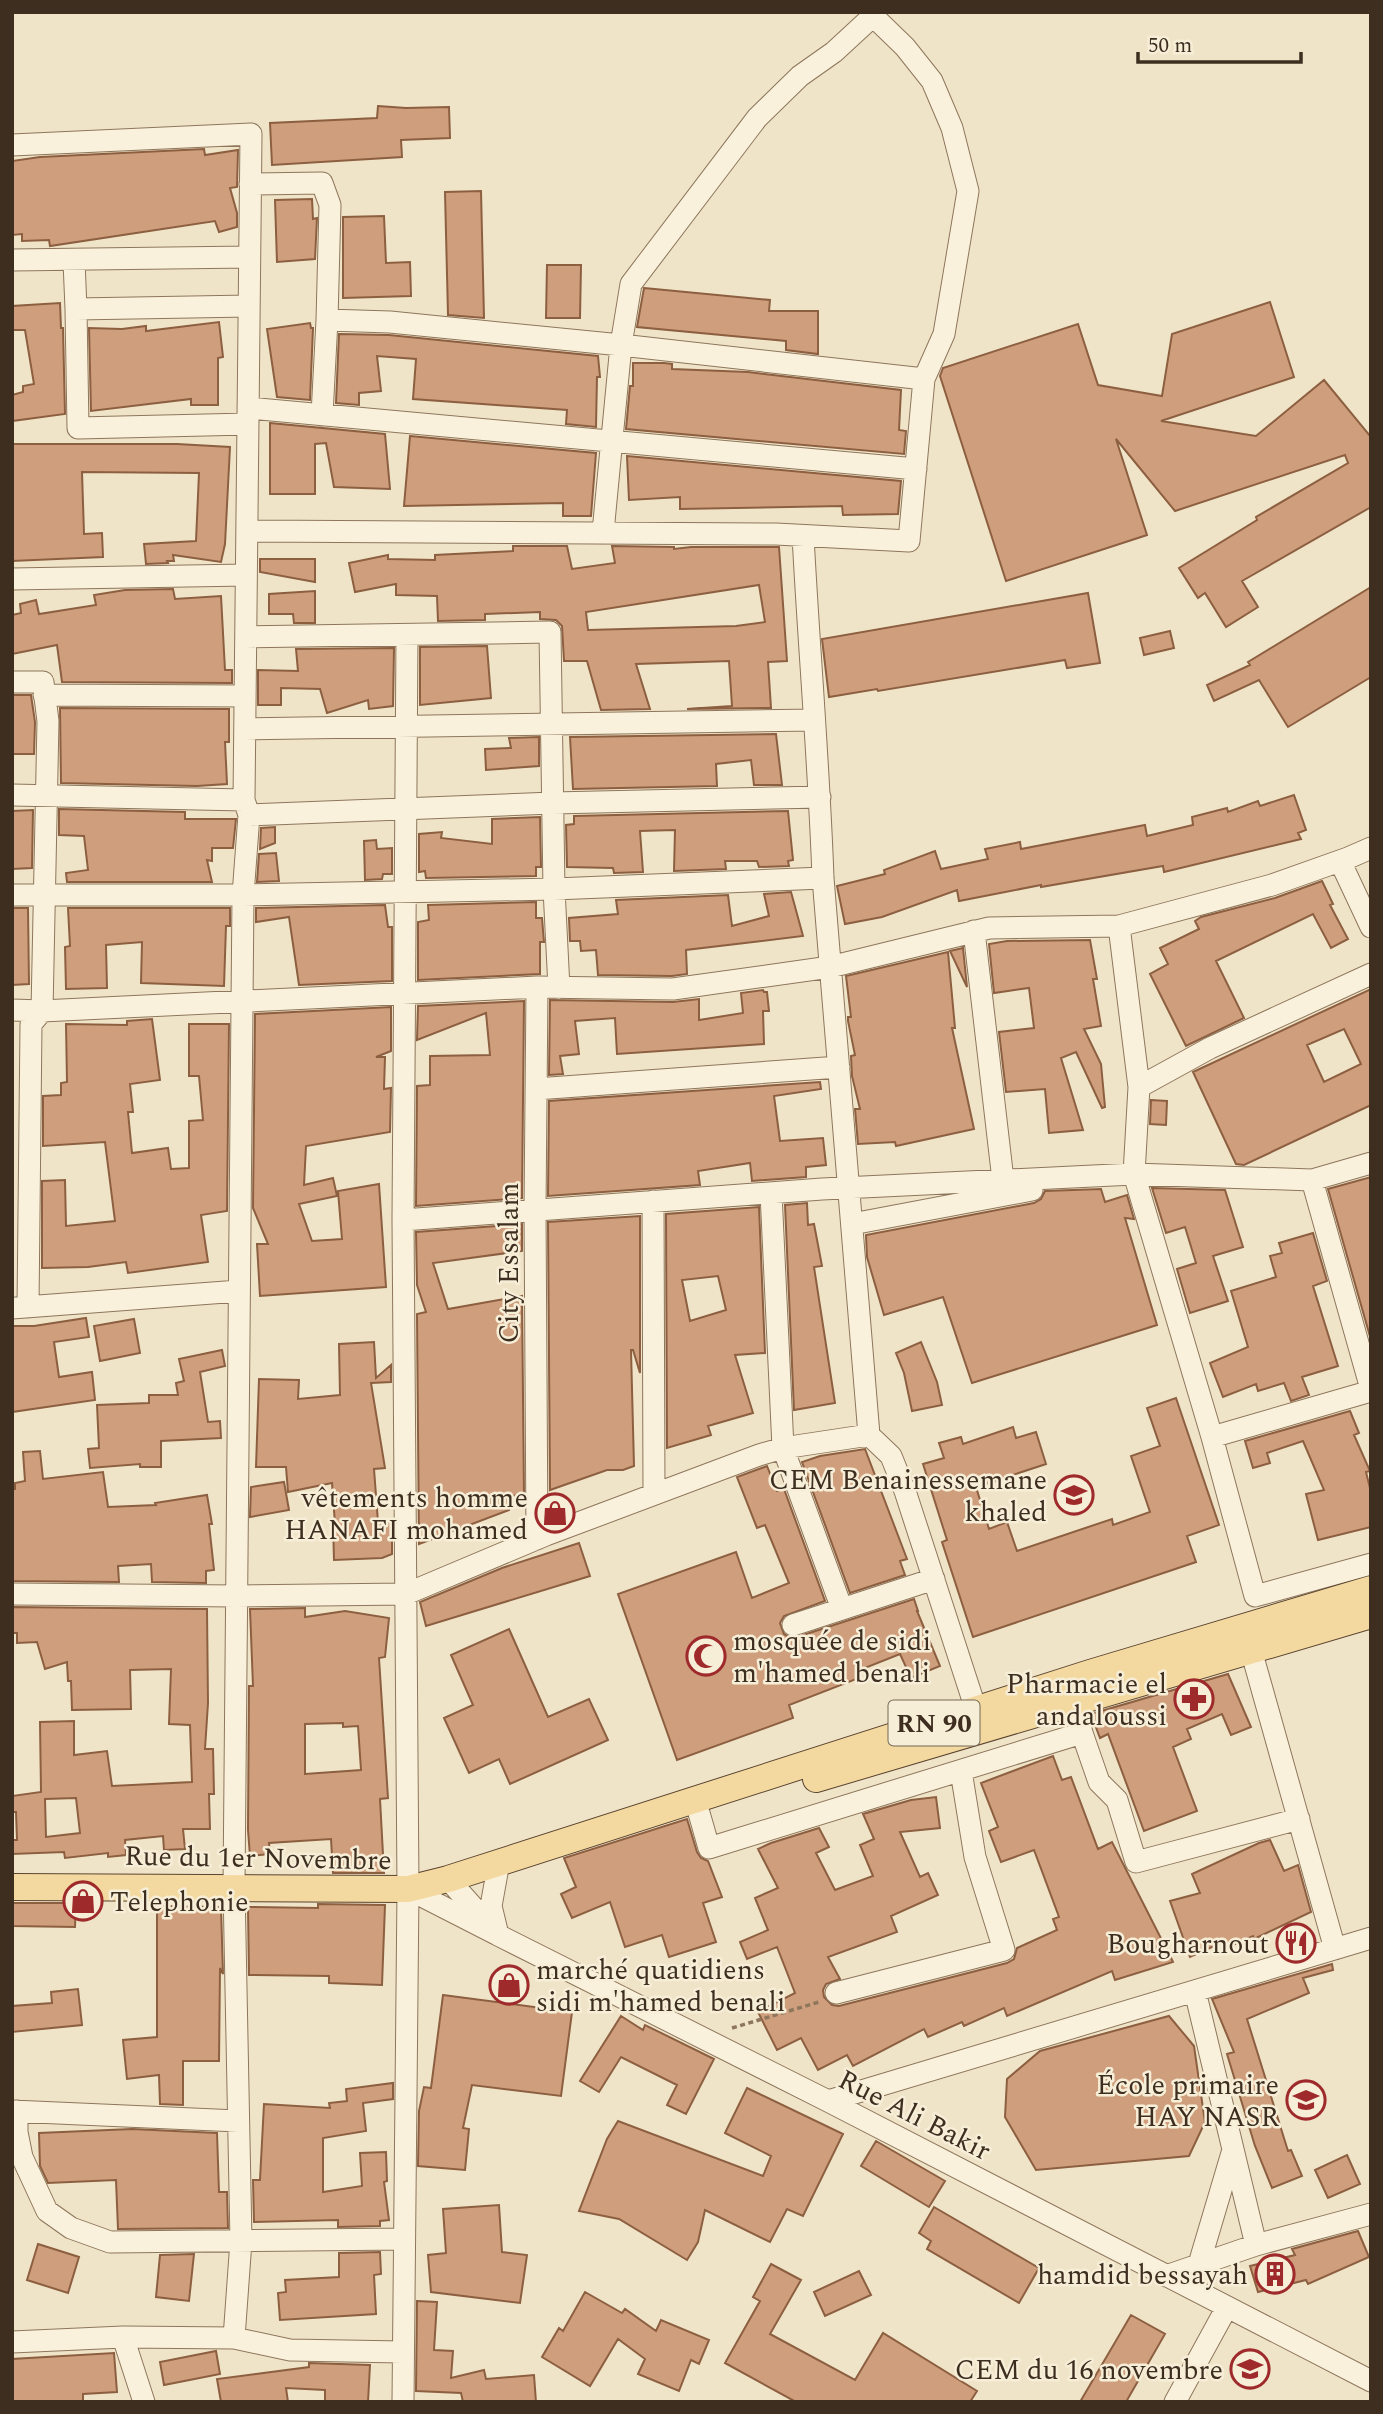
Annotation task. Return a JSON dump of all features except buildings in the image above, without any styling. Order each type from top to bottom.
[{"type":"main road","name":"RN 90","points":[[499,1862],[979,1720],[1371,1590]]},
{"type":"main road","name":"RN 90","points":[[499,1862],[702,1824],[979,1720],[1078,1719],[1251,1650],[1371,1615]]},
{"type":"main road","name":"Rue du 1er Novembre","points":[[12,1886],[408,1889],[499,1862]]},
{"type":"street","points":[[247,531],[603,532],[909,541],[925,379],[944,334],[968,191],[951,128],[932,81],[905,47],[873,16],[834,52],[800,76],[757,118],[631,284],[621,345],[603,532]]},
{"type":"street","points":[[12,145],[251,134],[245,696],[247,808],[243,895],[234,1887],[241,2241],[234,2338]]},
{"type":"street","points":[[250,184],[322,183],[330,205],[322,415]]},
{"type":"street","points":[[12,260],[249,257]]},
{"type":"street","points":[[74,261],[78,428],[248,416],[322,415],[916,469]]},
{"type":"street","points":[[76,309],[249,306]]},
{"type":"street","points":[[327,320],[390,322],[925,379]]},
{"type":"street","points":[[803,536],[823,878],[869,1435],[891,1455],[905,1491],[979,1720]]},
{"type":"street","points":[[12,579],[246,575]]},
{"type":"street","points":[[246,637],[550,632],[558,988]]},
{"type":"street","points":[[402,2402],[408,1889],[403,1220],[407,635]]},
{"type":"street","points":[[12,682],[43,682],[48,721],[42,1010],[31,1024],[20,1307],[239,1291]]},
{"type":"street","points":[[44,695],[245,696]]},
{"type":"street","points":[[245,729],[813,720]]},
{"type":"street","points":[[12,795],[247,808],[405,810],[553,803],[820,797]]},
{"type":"street","points":[[12,1010],[537,987],[673,989],[831,967],[989,928],[1119,926],[1272,885],[1371,848]]},
{"type":"street","points":[[1340,861],[1371,927]]},
{"type":"street","points":[[12,895],[243,895],[554,889],[823,878]]},
{"type":"street","points":[[1119,926],[1139,1087],[1135,1174],[1212,1437],[1255,1596],[1371,1564]]},
{"type":"street","points":[[974,931],[1003,1180]]},
{"type":"street","points":[[1139,1087],[1210,1048],[1371,974]]},
{"type":"street","name":"City Essalam","points":[[537,987],[537,1539]]},
{"type":"street","points":[[536,1089],[839,1067]]},
{"type":"street","points":[[403,1220],[849,1187],[1108,1175],[1312,1180],[1371,1163]]},
{"type":"street","points":[[852,1224],[1108,1175]]},
{"type":"street","points":[[1212,1437],[1371,1390],[1312,1180]]},
{"type":"street","points":[[771,1193],[783,1448],[842,1609]]},
{"type":"street","points":[[653,1202],[654,1494]]},
{"type":"street","points":[[12,1594],[406,1594],[537,1539],[759,1455],[783,1448],[869,1435]]},
{"type":"street","points":[[793,1625],[934,1579]]},
{"type":"street","points":[[1251,1650],[1335,1949]]},
{"type":"street","points":[[1078,1719],[1099,1782],[1117,1800],[1136,1862],[1299,1819]]},
{"type":"street","points":[[1078,1719],[961,1771],[709,1848],[702,1824],[1078,1719]]},
{"type":"street","points":[[836,1993],[1004,1950],[975,1857],[961,1771]]},
{"type":"street","points":[[498,1935],[491,1906],[499,1862]]},
{"type":"street","name":"Rue Ali Bakir","points":[[448,1879],[498,1935],[828,2101],[1371,2381]]},
{"type":"street","points":[[408,1889],[498,1935]]},
{"type":"street","points":[[828,2101],[1371,1938]]},
{"type":"street","points":[[1195,1991],[1256,2245]]},
{"type":"street","points":[[239,2121],[15,2122],[22,2157],[47,2211],[71,2228],[110,2242],[403,2239]]},
{"type":"street","points":[[1199,2264],[1233,2151]]},
{"type":"street","points":[[1166,2276],[1256,2245],[1371,2214]]},
{"type":"street","points":[[1175,2402],[1227,2307]]},
{"type":"street","points":[[12,2342],[123,2337],[234,2338],[289,2350],[402,2352]]},
{"type":"street","points":[[123,2337],[144,2402]]},
{"type":"path","points":[[701,2037],[826,2000],[836,1993]]},
{"type":"place","name":"CEM Benainessemane khaled","points":[[1074,1495]]},
{"type":"place","name":"vêtements homme HANAFI mohamed","points":[[555,1513]]},
{"type":"place","name":"mosquée de sidi m'hamed benali","points":[[706,1656]]},
{"type":"place","name":"Pharmacie el andaloussi","points":[[1194,1699]]},
{"type":"place","name":"Telephonie","points":[[83,1901]]},
{"type":"place","name":"Bougharnout","points":[[1296,1943]]},
{"type":"place","name":"marché quatidiens sidi m'hamed benali","points":[[509,1985]]},
{"type":"place","name":"École primaire HAY NASR","points":[[1306,2100]]},
{"type":"place","name":"hamdid bessayah","points":[[1275,2274]]},
{"type":"place","name":"CEM du 16 novembre","points":[[1250,2369]]}]
